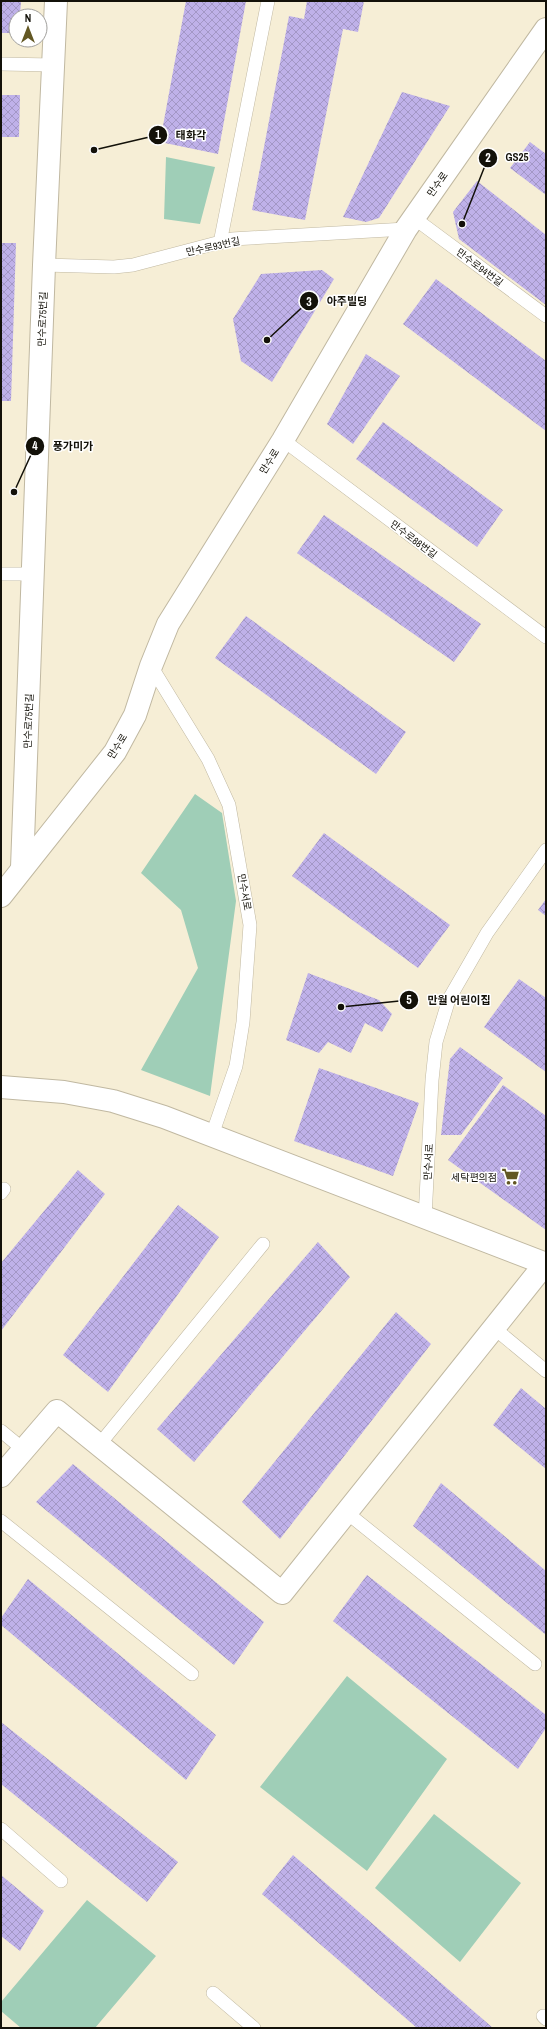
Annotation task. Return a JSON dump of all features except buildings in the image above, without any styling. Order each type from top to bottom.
[{"type":"street","name":"만수로75번길","points":[[22,868],[44,265],[56,1]]},
{"type":"street","name":"만수로","points":[[1,896],[115,752],[135,716],[151,666],[168,624],[283,440],[410,223],[546,29]]},
{"type":"street","points":[[1,1087],[64,1092],[113,1101],[164,1117],[546,1264],[282,1593],[57,1411],[1,1476]]},
{"type":"lane","points":[[220,243],[268,1]]},
{"type":"lane","points":[[1,64],[53,65]]},
{"type":"lane","name":"만수로93번길","points":[[44,265],[114,267],[133,265],[232,240],[410,223]]},
{"type":"lane","name":"만수로94번길","points":[[410,223],[546,316]]},
{"type":"lane","name":"만수로88번길","points":[[283,440],[546,637]]},
{"type":"lane","points":[[1,574],[33,574]]},
{"type":"lane","name":"만수서로","points":[[151,666],[208,759],[229,805],[250,925],[243,1022],[236,1066],[212,1135]]},
{"type":"lane","name":"만수서로","points":[[425,1218],[432,1080],[436,1042],[449,999],[487,933],[546,850]]},
{"type":"lane","points":[[99,1445],[262,1244]]},
{"type":"lane","points":[[494,1328],[546,1371]]},
{"type":"lane","points":[[1,1431],[24,1450]]},
{"type":"lane","points":[[346,1512],[535,1664]]},
{"type":"lane","points":[[1,1521],[192,1674]]},
{"type":"lane","points":[[1,1829],[61,1881]]},
{"type":"lane","points":[[213,1994],[254,2028]]},
{"type":"green space","points":[[166,157],[215,167],[200,224],[164,219]]},
{"type":"green space","points":[[195,794],[222,813],[236,901],[210,1096],[141,1070],[198,968],[181,910],[141,873]]},
{"type":"green space","points":[[347,1676],[447,1759],[367,1871],[260,1787]]},
{"type":"green space","points":[[434,1814],[521,1883],[460,1962],[375,1888]]},
{"type":"green space","points":[[87,1900],[156,1956],[95,2028],[21,2028],[1,2011],[1,2002]]},
{"type":"place","name":"태화각","points":[[94,150]]},
{"type":"place","name":"GS25","points":[[462,224]]},
{"type":"place","name":"아주빌딩","points":[[267,340]]},
{"type":"place","name":"풍가미가","points":[[14,492]]},
{"type":"place","name":"만월 어린이집","points":[[341,1007]]},
{"type":"place","name":"세탁편의점","points":[[510,1177]]}]
